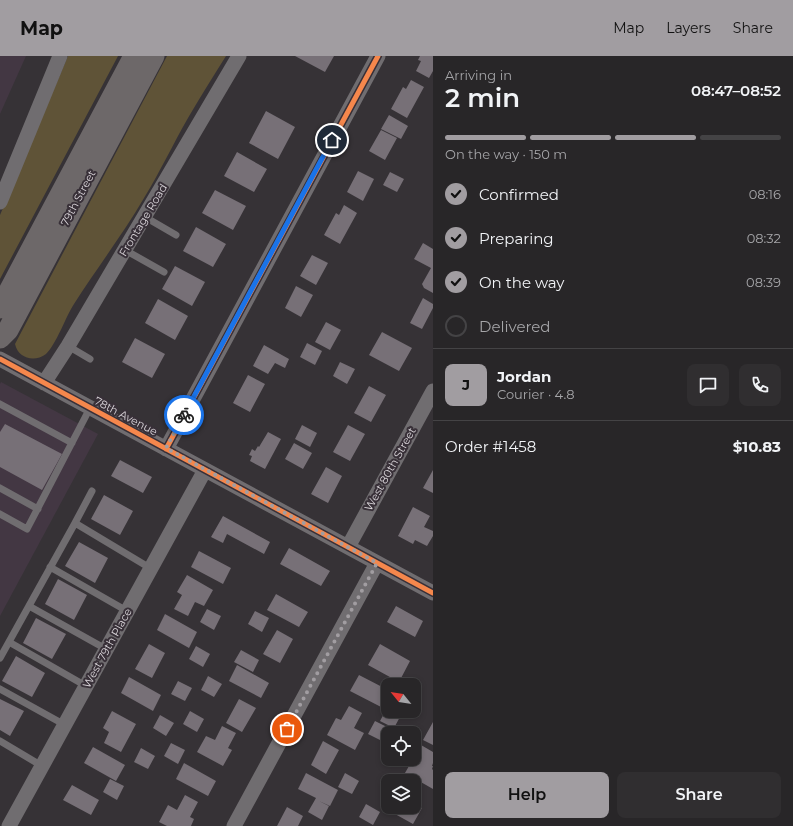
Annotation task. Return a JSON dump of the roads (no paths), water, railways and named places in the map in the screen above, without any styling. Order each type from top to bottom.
[{"type":"main road","name":"79th Street","points":[[0,308],[134,56]]},
{"type":"main road","name":"79th Street","points":[[0,338],[8,330],[12,323],[154,56]]},
{"type":"street","points":[[0,202],[60,56]]},
{"type":"street","name":"Frontage Road","points":[[44,383],[68,346],[145,217],[239,56]]},
{"type":"street","points":[[166,448],[378,56]]},
{"type":"street","name":"78th Avenue","points":[[0,359],[433,593]]},
{"type":"street","name":"West 80th Street","points":[[348,547],[433,391]]},
{"type":"street","name":"West 79th Place","points":[[9,826],[205,470]]},
{"type":"street","points":[[234,826],[377,563]]},
{"type":"lane","points":[[145,217],[176,235]]},
{"type":"lane","points":[[125,250],[164,272]]},
{"type":"lane","points":[[68,346],[90,359]]},
{"type":"lane","points":[[1,407],[72,443]]},
{"type":"lane","points":[[0,514],[27,529],[90,408]]},
{"type":"lane","points":[[0,488],[38,509]]},
{"type":"lane","points":[[0,658],[92,491]]},
{"type":"lane","points":[[75,523],[150,568]]},
{"type":"lane","points":[[50,567],[127,611]]},
{"type":"lane","points":[[29,606],[106,649]]},
{"type":"lane","points":[[9,642],[86,686]]},
{"type":"lane","points":[[0,689],[65,725]]},
{"type":"lane","points":[[0,741],[42,766]]}]
